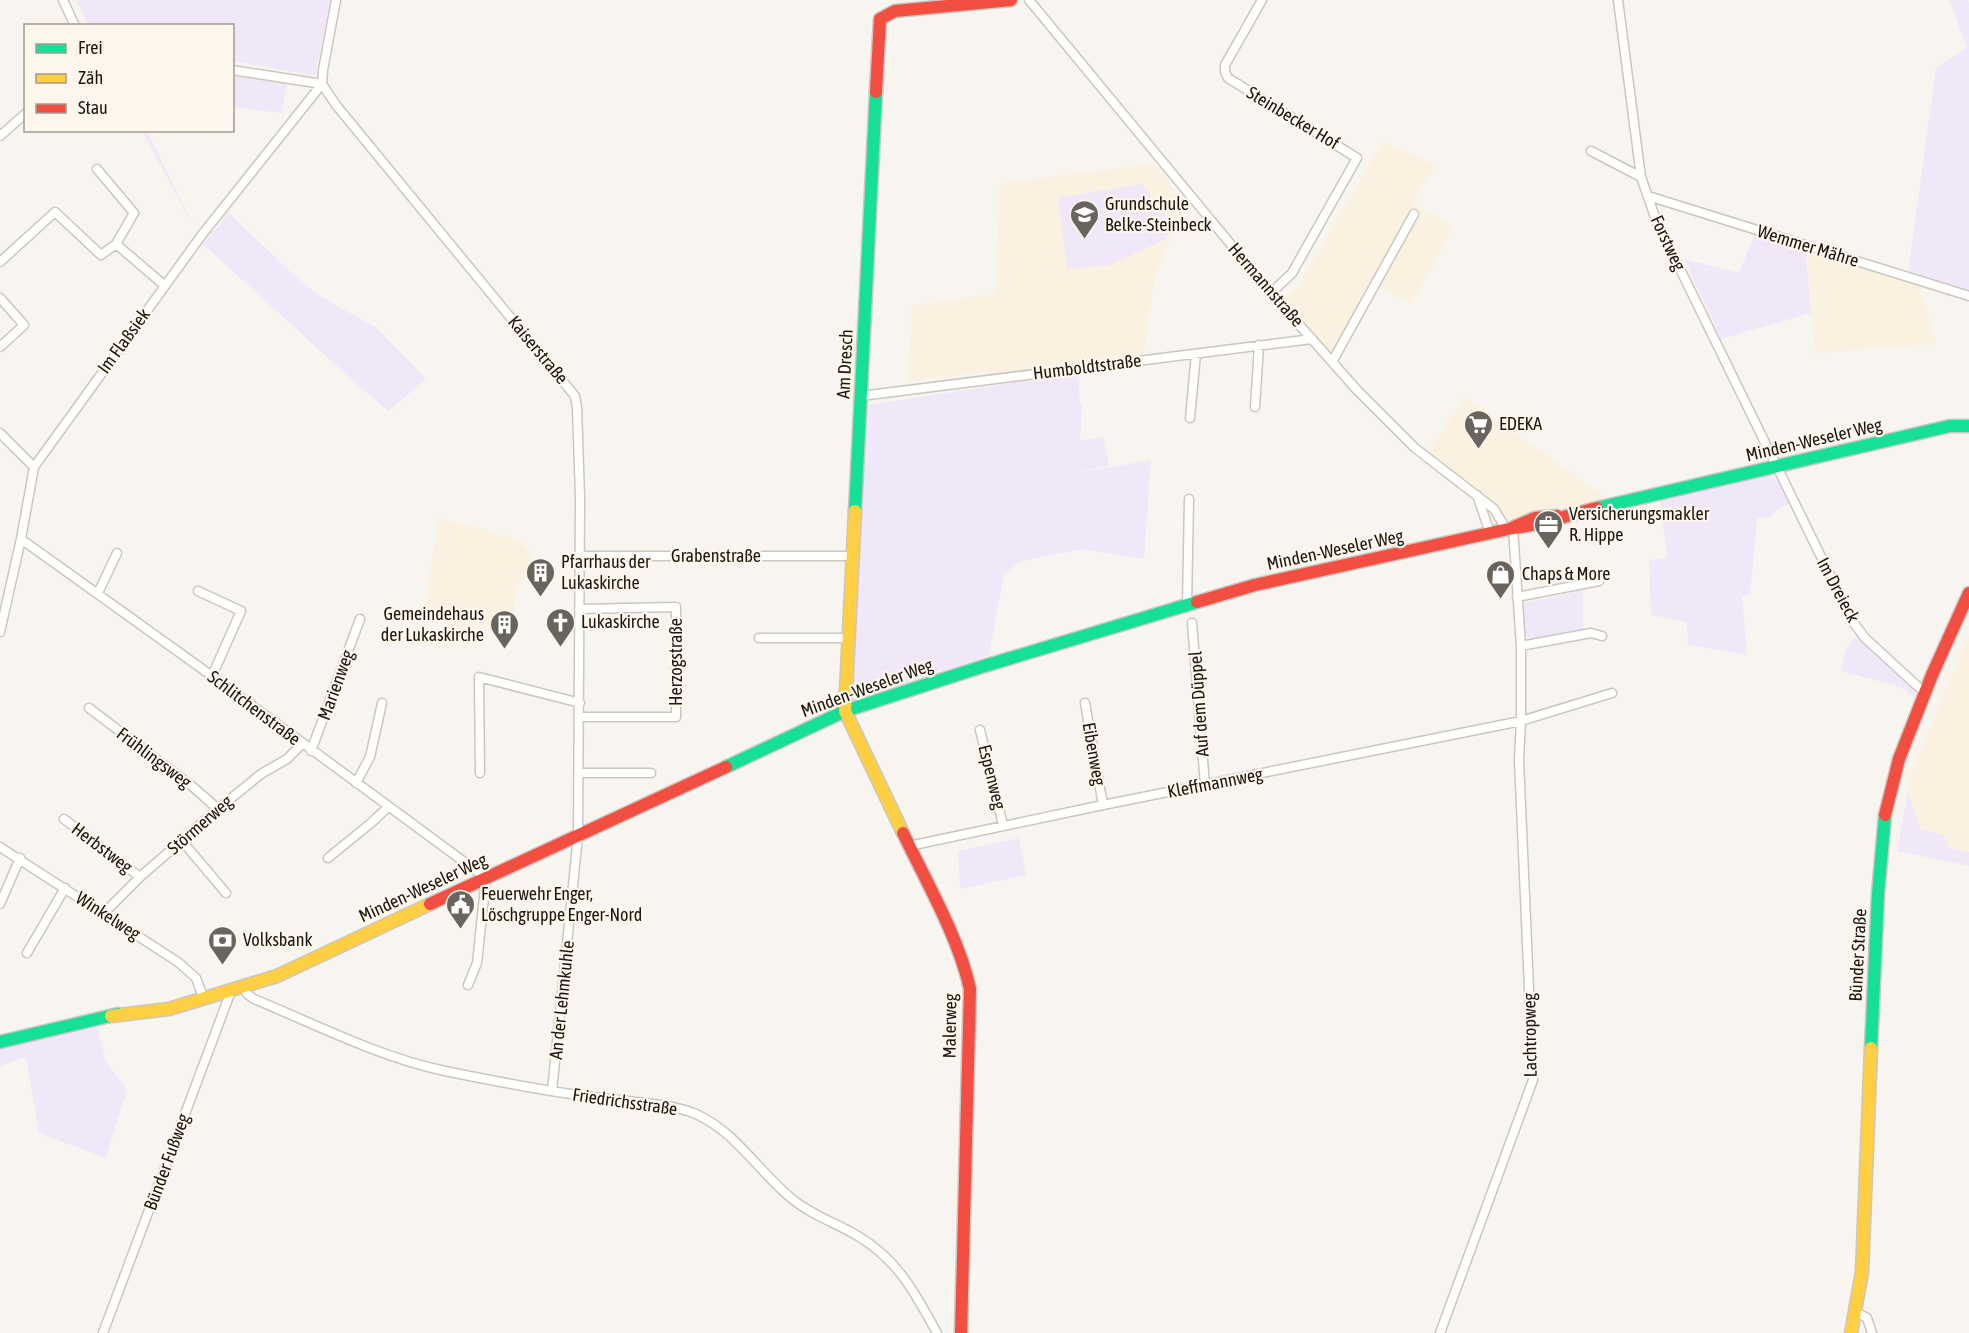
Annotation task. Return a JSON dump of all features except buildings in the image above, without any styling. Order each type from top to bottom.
[{"type":"street","points":[[63,0],[74,24]]},
{"type":"street","points":[[234,70],[322,84],[336,0]]},
{"type":"street","name":"Am Dresch","points":[[845,711],[880,19],[895,12],[1011,0]]},
{"type":"street","name":"Hermannstraße","points":[[1029,0],[1271,293],[1332,362],[1414,448],[1477,494],[1494,509],[1510,529]]},
{"type":"street","name":"Steinbecker Hof","points":[[1262,0],[1225,65],[1227,76],[1231,81],[1357,158],[1292,273],[1271,293]]},
{"type":"street","name":"Forstweg","points":[[1618,0],[1641,177],[1656,220],[1777,467]]},
{"type":"street","name":"Im Flaßsiek","points":[[0,632],[21,539],[34,466],[164,285],[322,84]]},
{"type":"street","name":"Kaiserstraße","points":[[322,84],[336,105],[575,396],[580,498],[578,836]]},
{"type":"street","points":[[0,136],[24,115]]},
{"type":"street","points":[[1591,151],[1641,177]]},
{"type":"street","points":[[0,262],[55,212],[101,255],[116,244],[134,213],[97,169]]},
{"type":"street","name":"Wemmer Mähre","points":[[1648,196],[1969,296]]},
{"type":"street","points":[[1332,362],[1414,214]]},
{"type":"street","points":[[116,244],[164,285]]},
{"type":"street","points":[[0,298],[24,325],[0,347]]},
{"type":"street","name":"Humboldtstraße","points":[[861,396],[1312,339]]},
{"type":"street","points":[[1255,406],[1259,345]]},
{"type":"street","points":[[1190,418],[1196,354]]},
{"type":"street","name":"Minden-Weseler Weg","points":[[0,1042],[111,1016],[169,1009],[277,976],[845,711],[1256,585],[1510,529],[1528,518],[1544,515],[1562,516],[1950,426],[1969,426]]},
{"type":"street","points":[[0,433],[34,466]]},
{"type":"street","name":"Im Dreieck","points":[[1777,467],[1853,622],[1865,638],[1925,693]]},
{"type":"street","points":[[1477,494],[1490,533]]},
{"type":"street","points":[[1187,605],[1189,499]]},
{"type":"street","name":"Lachtropweg","points":[[1440,1333],[1533,1080],[1519,760],[1521,646],[1510,529]]},
{"type":"street","name":"Schlitchenstraße","points":[[21,539],[212,676],[486,878]]},
{"type":"street","points":[[98,593],[117,553]]},
{"type":"street","name":"Grabenstraße","points":[[579,556],[853,556]]},
{"type":"street","points":[[1518,597],[1599,581]]},
{"type":"street","points":[[198,591],[241,611],[212,676]]},
{"type":"street","name":"Bünder Straße","points":[[1851,1333],[1862,1272],[1878,906],[1884,821],[1899,759],[1969,593]]},
{"type":"street","name":"Herzogstraße","points":[[579,609],[676,607],[676,717],[579,717]]},
{"type":"street","name":"Marienweg","points":[[311,751],[360,619]]},
{"type":"street","name":"Auf dem Düppel","points":[[1192,623],[1205,785]]},
{"type":"street","points":[[1521,646],[1591,633],[1602,636]]},
{"type":"street","points":[[759,638],[849,638]]},
{"type":"street","points":[[480,773],[479,677],[579,703]]},
{"type":"street","points":[[1521,721],[1612,693]]},
{"type":"street","points":[[356,783],[370,758],[382,703]]},
{"type":"street","name":"Eibenweg","points":[[1085,703],[1103,805]]},
{"type":"street","name":"Frühlingsweg","points":[[88,708],[194,787],[218,808]]},
{"type":"street","name":"Malerweg","points":[[845,711],[948,928],[967,975],[970,989],[961,1333]]},
{"type":"street","name":"Kleffmannweg","points":[[909,846],[1521,721]]},
{"type":"street","name":"Espenweg","points":[[980,730],[1004,825]]},
{"type":"street","name":"Störmerweg","points":[[104,913],[140,877],[218,808],[261,774],[287,759],[302,744]]},
{"type":"street","points":[[579,773],[651,773]]},
{"type":"street","points":[[328,858],[371,824],[387,807]]},
{"type":"street","name":"Herbstweg","points":[[64,819],[140,877]]},
{"type":"street","name":"An der Lehmkuhle","points":[[552,1091],[578,836]]},
{"type":"street","points":[[182,841],[226,893]]},
{"type":"street","name":"Winkelweg","points":[[0,847],[188,969],[198,983],[201,998]]},
{"type":"street","points":[[0,904],[20,858]]},
{"type":"street","points":[[468,985],[477,963],[486,878]]},
{"type":"street","points":[[27,953],[65,888]]},
{"type":"street","name":"Friedrichsstraße","points":[[237,989],[254,999],[399,1059],[444,1071],[552,1091],[685,1110],[712,1124],[737,1143],[798,1204],[878,1250],[911,1285],[937,1333]]},
{"type":"street","name":"Bünder Fußweg","points":[[103,1333],[237,989]]},
{"type":"street","points":[[1856,1312],[1867,1318],[1872,1333]]},
{"type":"shaded area","points":[[76,0],[330,0],[315,76],[234,61],[234,24],[88,24]]},
{"type":"shaded area","points":[[1949,0],[1968,0],[1969,3],[1969,292],[1908,273],[1936,68],[1967,47]]},
{"type":"shaded area","points":[[234,75],[287,84],[281,113],[234,107]]},
{"type":"shaded area","points":[[143,132],[147,132],[197,233]]},
{"type":"shaded area","points":[[1383,141],[1435,165],[1412,203],[1454,227],[1411,304],[1379,286],[1339,362],[1284,298],[1300,284]]},
{"type":"shaded area","name":"Grundschule Belke-Steinbeck","points":[[1153,164],[1185,202],[1155,277],[1144,353],[992,375],[991,371],[908,382],[912,306],[995,294],[1000,183]]},
{"type":"shaded area","points":[[1142,184],[1172,225],[1166,239],[1110,265],[1067,269],[1058,198]]},
{"type":"shaded area","points":[[229,213],[298,279],[321,297],[377,328],[426,379],[389,411],[360,387],[203,244]]},
{"type":"shaded area","points":[[1757,228],[1808,244],[1806,254],[1811,313],[1721,339],[1684,259],[1739,273]]},
{"type":"shaded area","points":[[1807,250],[1919,285],[1936,344],[1815,353]]},
{"type":"shaded area","points":[[1077,373],[1082,405],[1080,441],[1103,437],[1109,466],[1059,476],[1151,460],[1144,559],[1083,549],[1021,561],[1004,574],[989,655],[849,702],[867,405]]},
{"type":"shaded area","points":[[1465,397],[1604,496],[1609,512],[1497,541],[1488,534],[1475,493],[1428,453]]},
{"type":"shaded area","points":[[1769,475],[1774,477],[1790,504],[1778,508],[1771,517],[1757,518],[1750,594],[1742,596],[1747,655],[1688,645],[1687,622],[1651,615],[1649,561],[1667,557],[1660,500]]},
{"type":"shaded area","points":[[438,519],[473,526],[523,541],[523,547],[532,550],[527,576],[518,582],[514,622],[499,622],[499,627],[448,625],[423,621]]},
{"type":"shaded area","points":[[1583,590],[1583,630],[1530,640],[1524,636],[1524,603]]},
{"type":"shaded area","points":[[1858,633],[1913,686],[1915,698],[1901,687],[1840,671],[1845,651]]},
{"type":"shaded area","points":[[1969,635],[1969,852],[1948,848],[1944,835],[1921,831],[1908,791],[1913,768]]},
{"type":"shaded area","points":[[1908,791],[1921,830],[1944,835],[1949,848],[1969,852],[1969,866],[1897,851]]},
{"type":"shaded area","points":[[1019,838],[1026,875],[960,889],[958,851]]},
{"type":"shaded area","points":[[97,1026],[106,1062],[127,1089],[106,1158],[39,1133],[26,1057],[0,1066],[0,1048]]},
{"type":"traffic: fast","points":[[855,511],[876,92]]},
{"type":"traffic: fast","points":[[1597,508],[1950,426],[1969,426]]},
{"type":"traffic: fast","points":[[726,767],[845,711],[981,667],[1197,602]]},
{"type":"traffic: fast","points":[[1871,1048],[1878,894],[1885,815]]},
{"type":"traffic: fast","points":[[0,1042],[118,1014]]},
{"type":"traffic: slow","points":[[855,511],[845,711],[903,833]]},
{"type":"traffic: slow","points":[[111,1016],[169,1009],[277,976],[430,904]]},
{"type":"traffic: slow","points":[[1851,1333],[1862,1272],[1871,1048]]},
{"type":"traffic: jam","points":[[876,92],[880,19],[895,11],[1011,0]]},
{"type":"traffic: jam","points":[[1197,602],[1255,585],[1534,525],[1597,508]]},
{"type":"traffic: jam","points":[[1514,527],[1535,518],[1557,516]]},
{"type":"traffic: jam","points":[[1885,815],[1899,759],[1932,675],[1969,593]]},
{"type":"traffic: jam","points":[[430,904],[726,767]]},
{"type":"traffic: jam","points":[[903,833],[950,930],[970,989],[961,1333]]},
{"type":"place","name":"Grundschule Belke-Steinbeck","points":[[1084,240]]},
{"type":"place","name":"EDEKA","points":[[1478,450]]},
{"type":"place","name":"Versicherungsmakler R. Hippe","points":[[1548,550]]},
{"type":"place","name":"Pfarrhaus der Lukaskirche","points":[[540,598]]},
{"type":"place","name":"Chaps & More","points":[[1501,600]]},
{"type":"place","name":"Lukaskirche","points":[[560,648]]},
{"type":"place","name":"Gemeindehaus der Lukaskirche","points":[[505,650]]},
{"type":"place","name":"Feuerwehr Enger, Löschgruppe Enger-Nord","points":[[460,930]]},
{"type":"place","name":"Volksbank","points":[[222,966]]}]
